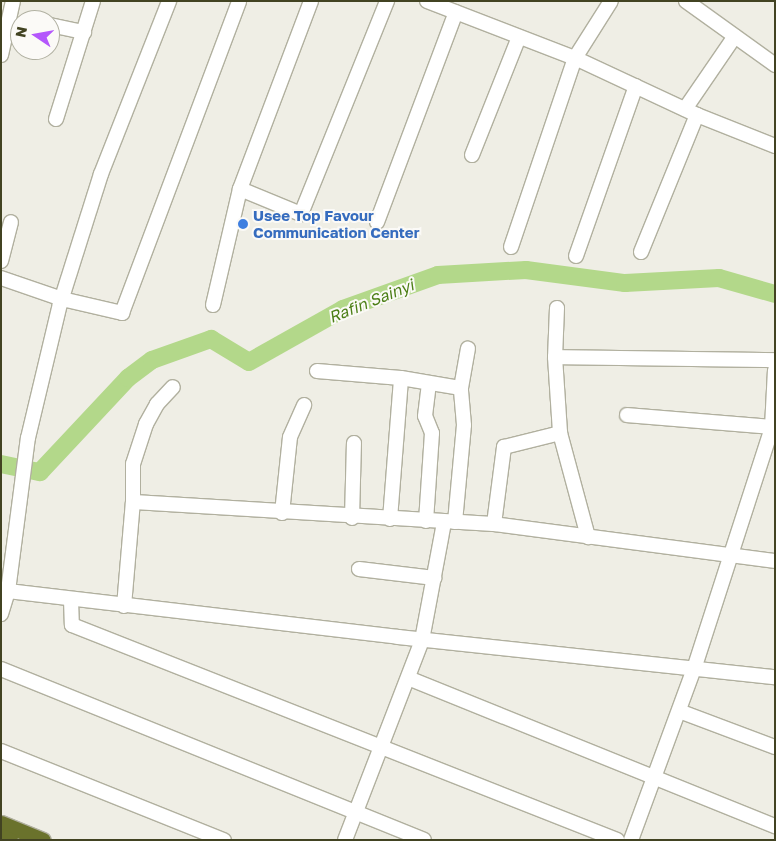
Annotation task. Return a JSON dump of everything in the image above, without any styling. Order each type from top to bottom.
[{"type":"highway","points":[[1,823],[43,840]]},
{"type":"highway","points":[[1,836],[10,840]]},
{"type":"street","points":[[56,119],[93,1]]},
{"type":"street","points":[[1,614],[8,591],[28,438],[62,299],[101,174],[170,1]]},
{"type":"street","points":[[1,278],[62,299],[122,313],[239,1]]},
{"type":"street","points":[[214,305],[240,189],[312,1]]},
{"type":"street","points":[[240,189],[301,214],[387,1]]},
{"type":"street","points":[[427,1],[574,58],[691,112],[775,146]]},
{"type":"street","points":[[511,247],[574,58],[611,1]]},
{"type":"street","points":[[686,1],[775,65]]},
{"type":"street","points":[[377,222],[456,12]]},
{"type":"street","points":[[1,55],[10,21]]},
{"type":"street","points":[[60,27],[84,32]]},
{"type":"street","points":[[642,252],[691,112],[735,36]]},
{"type":"street","points":[[472,155],[519,37]]},
{"type":"street","points":[[576,256],[636,86]]},
{"type":"street","points":[[1,261],[11,222]]},
{"type":"street","points":[[557,308],[555,357],[560,433],[588,537]]},
{"type":"street","points":[[345,840],[422,640],[434,578],[449,522],[464,425],[460,388],[468,349]]},
{"type":"street","points":[[555,357],[775,360]]},
{"type":"street","points":[[631,840],[655,780],[694,669],[732,556],[772,427],[775,370]]},
{"type":"street","points":[[317,371],[401,378],[460,388]]},
{"type":"street","points":[[390,519],[401,378]]},
{"type":"street","points":[[426,521],[432,433],[425,416],[429,383]]},
{"type":"street","points":[[124,606],[133,502],[132,464],[137,447],[157,404],[173,387]]},
{"type":"street","points":[[282,513],[290,436],[304,405]]},
{"type":"street","points":[[627,414],[772,427]]},
{"type":"street","points":[[494,524],[504,448],[560,433]]},
{"type":"street","points":[[352,518],[354,443]]},
{"type":"street","points":[[133,502],[352,518],[494,524],[775,561]]},
{"type":"street","points":[[359,569],[434,578]]},
{"type":"street","points":[[8,591],[70,600],[422,640],[775,677]]},
{"type":"street","points":[[70,600],[72,624],[617,840]]},
{"type":"street","points":[[1,669],[424,840]]},
{"type":"street","points":[[408,678],[655,780],[775,826]]},
{"type":"street","points":[[679,711],[775,746]]},
{"type":"street","points":[[1,751],[224,840]]},
{"type":"waterway","name":"Rafin Sainyi","points":[[1,464],[40,472],[128,378],[152,360],[211,339],[249,362],[343,309],[438,275],[526,270],[625,283],[719,278],[775,294]]},
{"type":"place","name":"Usee Top Favour Communication Center","points":[[243,224]]}]
